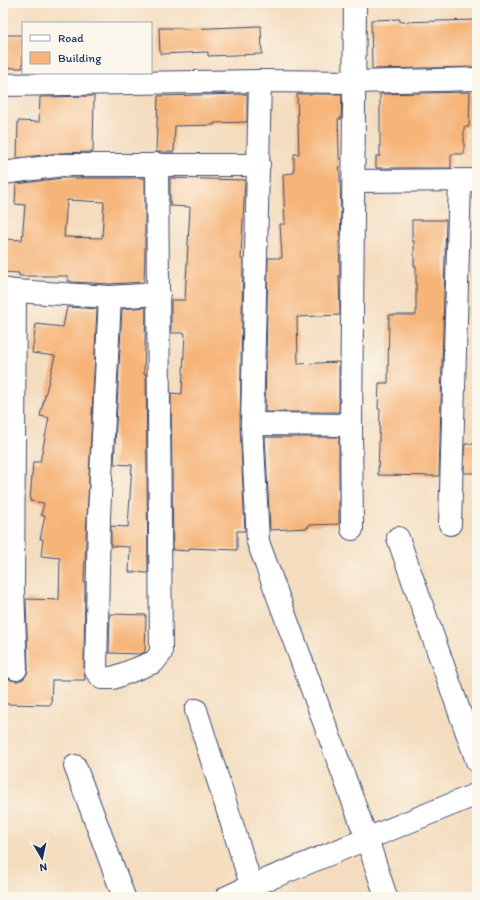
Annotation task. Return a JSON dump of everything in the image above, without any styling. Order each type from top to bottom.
[{"type":"street","points":[[352,529],[351,425],[355,3]]},
{"type":"street","points":[[3,86],[260,81],[355,82],[477,79]]},
{"type":"street","points":[[260,81],[252,424],[258,542],[367,839],[386,897]]},
{"type":"street","points":[[110,297],[100,516],[96,671],[102,678],[113,678],[154,662],[161,653],[157,164]]},
{"type":"street","points":[[3,173],[62,165],[259,165]]},
{"type":"street","points":[[354,181],[469,180],[450,524]]},
{"type":"street","points":[[16,669],[8,589],[9,290],[110,297],[159,294]]},
{"type":"street","points":[[252,424],[351,425]]},
{"type":"street","points":[[398,538],[477,762]]},
{"type":"street","points":[[196,710],[253,891]]},
{"type":"street","points":[[75,766],[124,897]]},
{"type":"street","points":[[227,897],[253,891],[367,839],[477,794]]},
{"type":"building","points":[[400,19],[400,22],[477,20],[477,67],[372,69],[371,20]]},
{"type":"building","points":[[261,26],[262,54],[208,56],[208,52],[160,54],[159,28],[183,29]]},
{"type":"building","points":[[3,35],[22,35],[22,68],[3,68]]},
{"type":"building","points":[[470,92],[469,127],[464,127],[464,154],[451,154],[451,168],[376,168],[376,156],[380,156],[380,94]]},
{"type":"building","points":[[247,94],[247,122],[175,126],[174,152],[156,152],[158,96]]},
{"type":"building","points":[[297,94],[342,94],[341,119],[338,119],[341,212],[339,241],[340,315],[297,317],[298,364],[339,362],[339,412],[265,412],[268,258],[282,258],[280,224],[285,224],[283,174],[294,173],[294,154],[299,154]]},
{"type":"building","points":[[94,96],[93,152],[60,153],[17,158],[18,121],[39,122],[40,97]]},
{"type":"building","points":[[63,178],[145,178],[144,282],[110,284],[71,282],[68,281],[68,276],[19,276],[19,273],[3,272],[3,239],[22,240],[25,205],[15,204],[16,184]],"holes":[[[67,200],[104,202],[102,238],[64,237]]]},
{"type":"building","points":[[170,178],[245,180],[241,259],[243,259],[240,424],[245,531],[237,531],[237,550],[189,548],[189,551],[173,550],[171,393],[182,394],[185,333],[171,333],[171,300],[185,300],[190,207],[170,206]]},
{"type":"building","points":[[412,220],[446,220],[439,476],[378,475],[380,409],[378,409],[379,383],[388,383],[389,315],[416,315],[416,266],[414,266]]},
{"type":"building","points":[[67,307],[97,309],[84,582],[85,680],[52,680],[51,705],[3,704],[3,656],[6,676],[11,680],[17,681],[23,679],[27,674],[26,599],[59,600],[60,558],[41,556],[43,539],[40,539],[45,516],[41,515],[44,503],[30,501],[33,462],[40,462],[49,418],[40,416],[55,356],[32,353],[36,324],[63,327]]},
{"type":"building","points":[[146,307],[144,374],[146,374],[148,573],[129,572],[130,547],[111,546],[111,526],[128,527],[132,465],[114,464],[122,309]]},
{"type":"building","points":[[265,437],[339,437],[339,524],[308,525],[308,528],[270,530]]},
{"type":"building","points":[[465,444],[477,444],[477,473],[464,473]]},
{"type":"building","points":[[110,614],[146,615],[145,652],[140,654],[109,653]]}]
